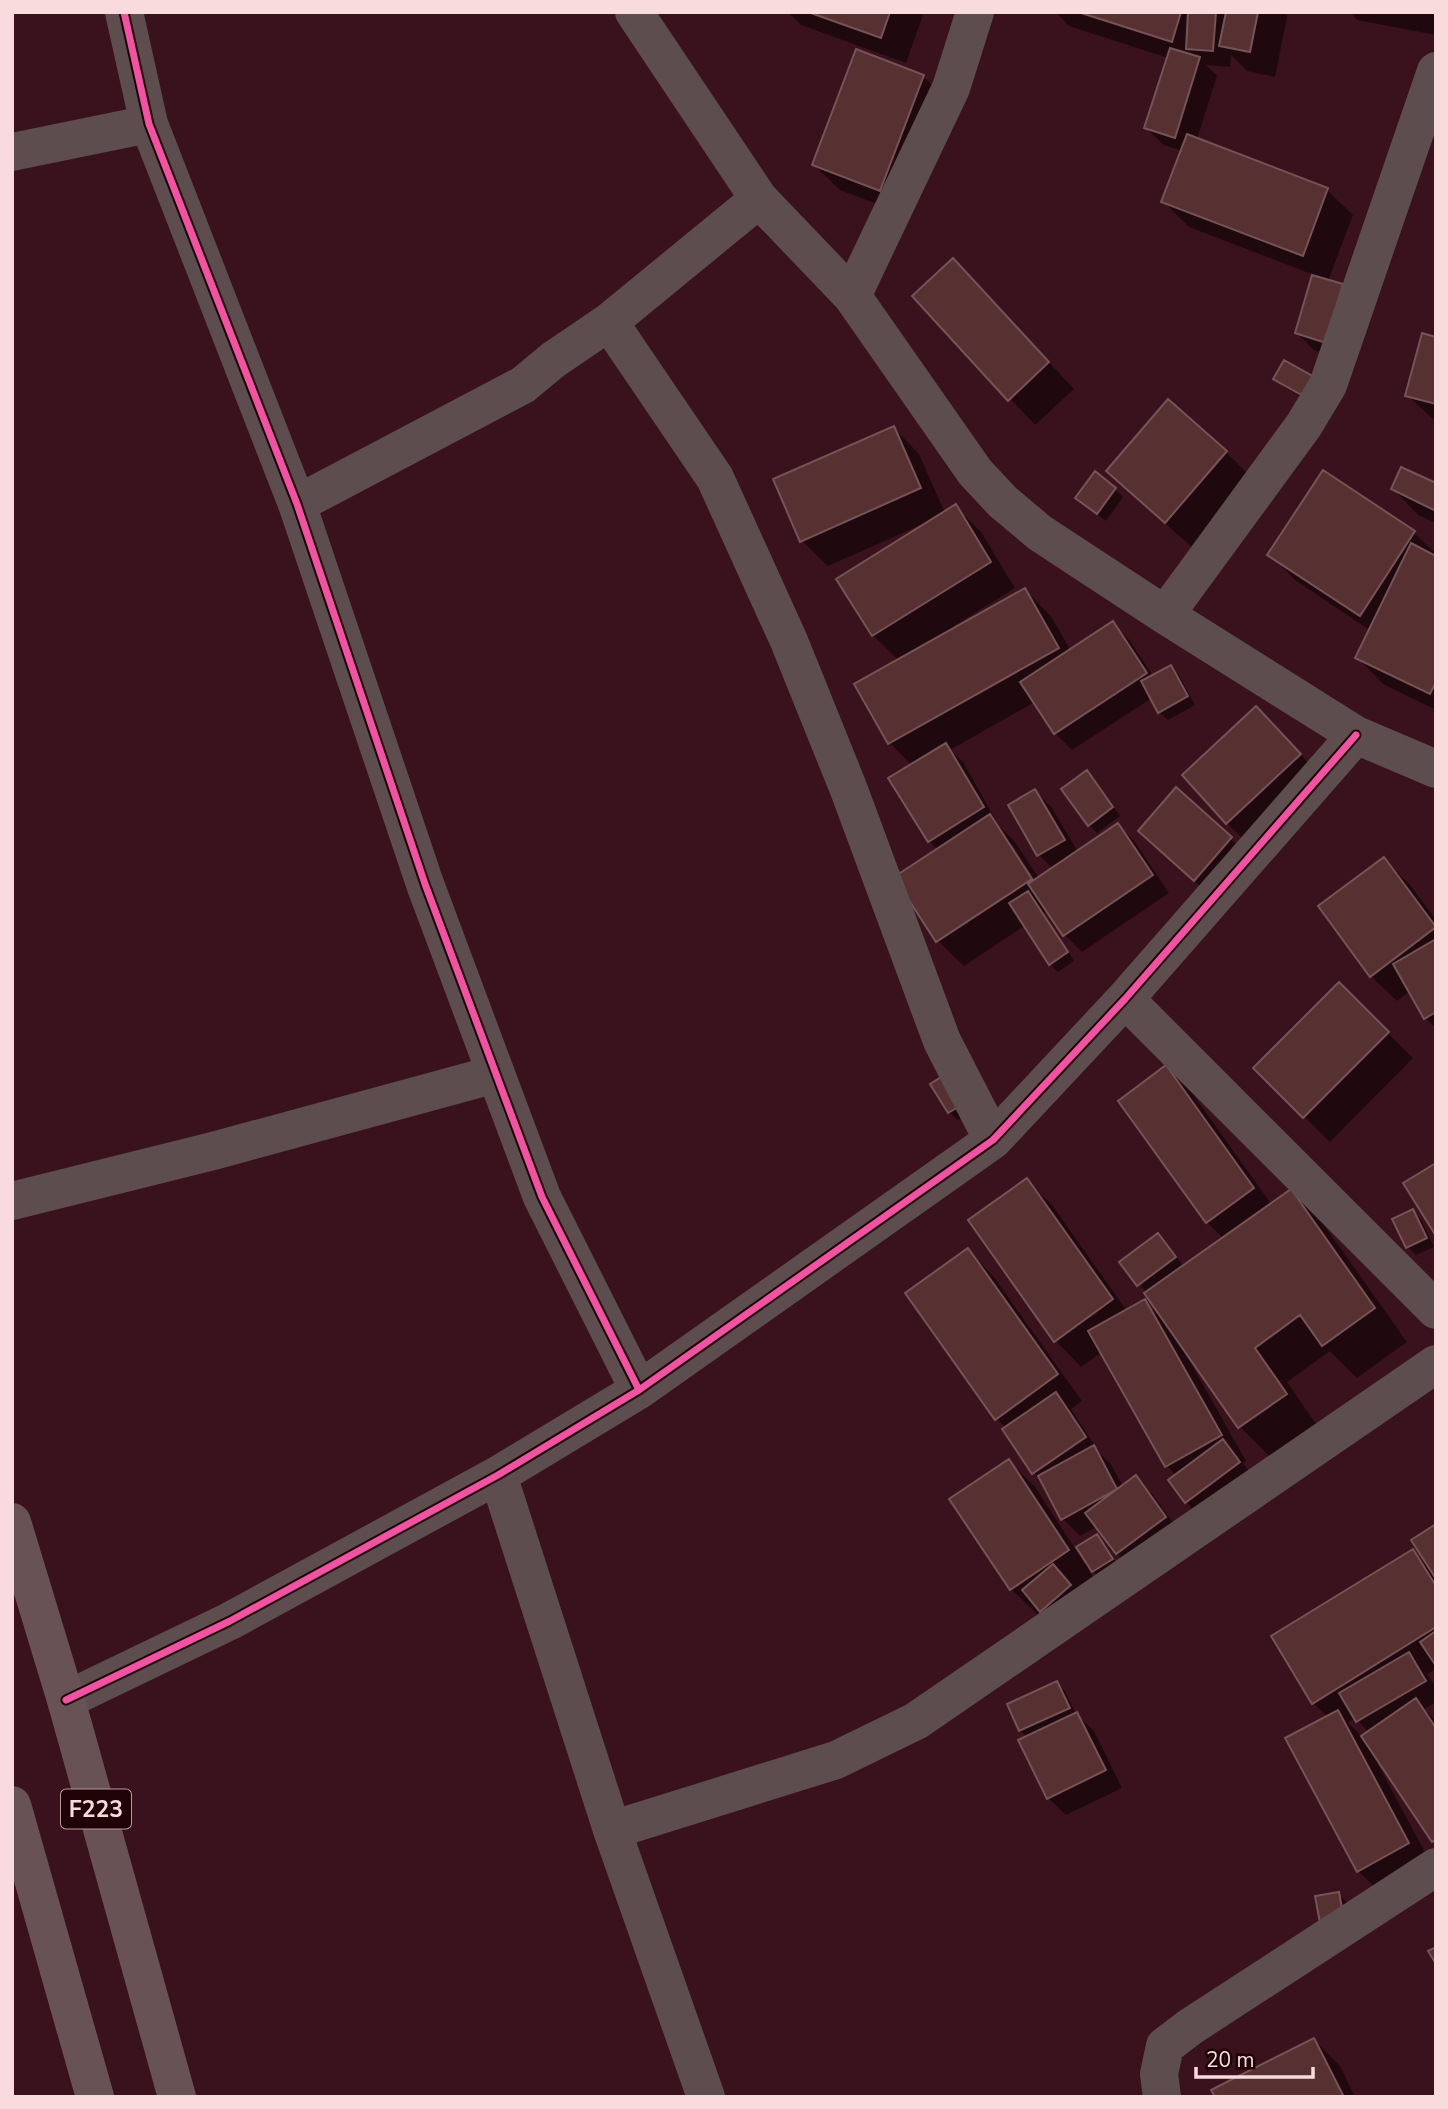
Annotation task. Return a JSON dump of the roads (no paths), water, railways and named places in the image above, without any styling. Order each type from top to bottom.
[{"type":"main road","name":"F223","points":[[12,1522],[66,1700],[177,2097]]},
{"type":"main road","points":[[12,1805],[94,2097]]},
{"type":"street","points":[[124,12],[149,124],[297,504],[425,884],[496,1074],[542,1197],[639,1390]]},
{"type":"street","points":[[634,12],[759,199],[852,296],[975,472],[1003,502],[1040,533],[1356,735],[1436,769]]},
{"type":"street","points":[[852,296],[951,88],[975,12]]},
{"type":"street","points":[[1165,615],[1304,425],[1328,386],[1436,71]]},
{"type":"street","points":[[12,152],[149,124]]},
{"type":"street","points":[[297,504],[523,385],[553,360],[609,322],[759,199]]},
{"type":"street","points":[[609,322],[715,478],[789,641],[849,790],[942,1041],[993,1140]]},
{"type":"street","points":[[66,1700],[230,1621],[498,1475],[639,1390],[993,1140],[1125,999],[1356,735]]},
{"type":"street","points":[[1125,999],[1436,1310]]},
{"type":"street","points":[[12,1200],[213,1151],[496,1074]]},
{"type":"street","points":[[612,1830],[836,1760],[916,1721],[1436,1364]]},
{"type":"street","points":[[498,1475],[612,1830],[706,2097]]},
{"type":"street","points":[[1162,2097],[1159,2074],[1166,2046],[1190,2027],[1436,1867]]}]
